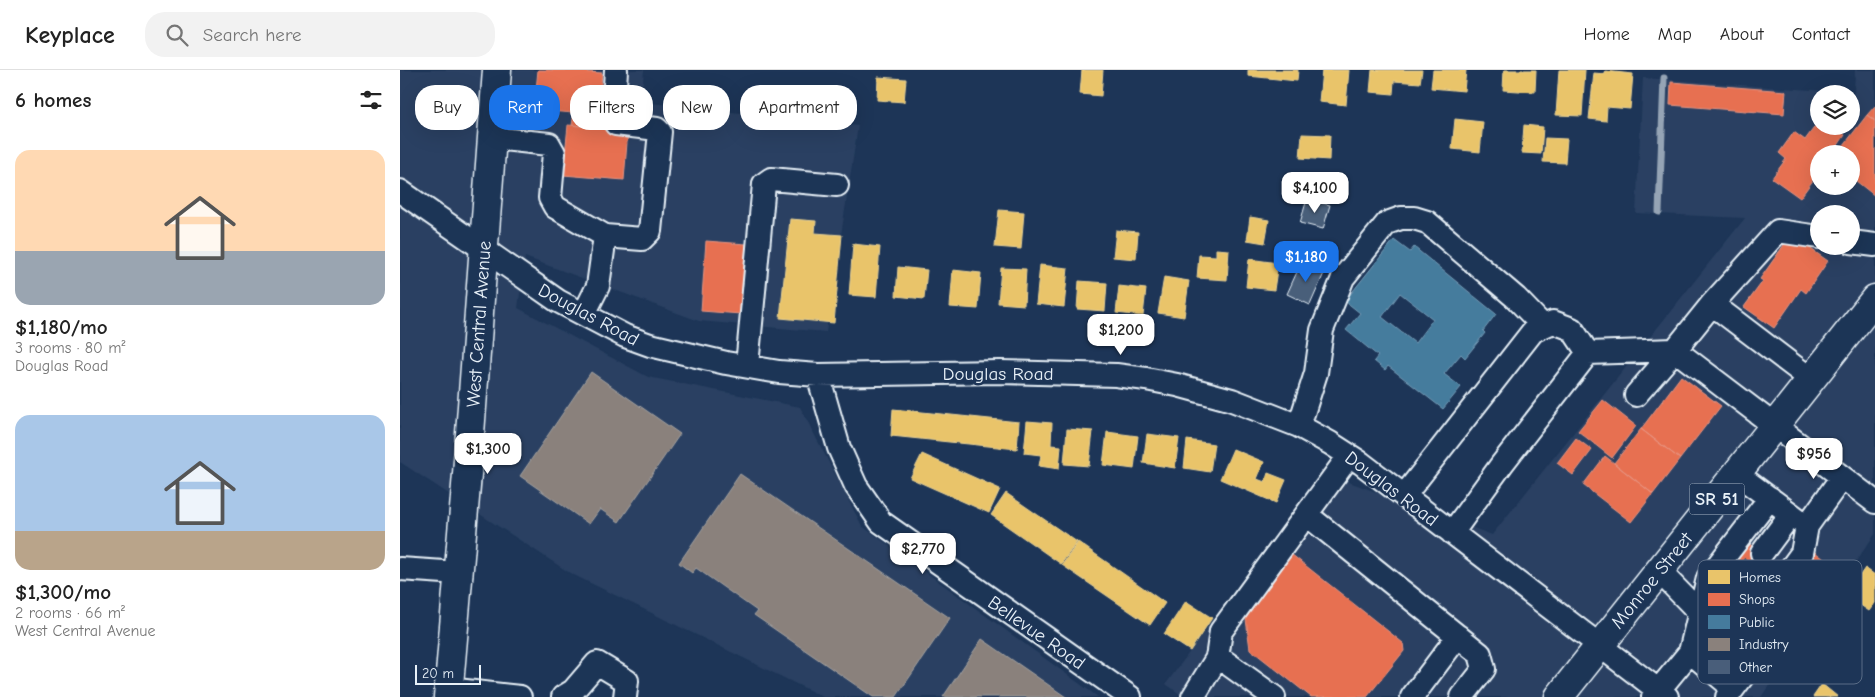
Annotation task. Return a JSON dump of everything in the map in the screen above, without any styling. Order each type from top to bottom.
[{"type":"main road","name":"West Central Avenue","points":[[448,693],[459,573],[497,70]]},
{"type":"main road","name":"Monroe Street","points":[[1558,697],[1875,299]]},
{"type":"street","points":[[492,138],[548,144],[554,153],[550,198],[555,207],[605,236],[642,239],[650,231],[660,132],[657,129],[616,124],[612,119],[616,70]]},
{"type":"street","points":[[748,366],[764,184],[771,179],[836,185]]},
{"type":"street","name":"Douglas Road","points":[[400,191],[558,301],[626,336],[650,346],[779,372],[818,374],[1000,372],[1116,375],[1146,379],[1232,400],[1299,426],[1330,443],[1404,496],[1599,645],[1660,695]]},
{"type":"street","points":[[1299,426],[1316,373],[1322,330],[1343,278],[1387,223],[1401,218],[1414,218],[1427,222],[1516,298],[1544,326]]},
{"type":"street","points":[[1636,395],[1712,304],[1778,231],[1810,236]]},
{"type":"street","points":[[584,314],[598,286],[605,236]]},
{"type":"street","points":[[1860,243],[1875,245]]},
{"type":"street","points":[[1712,304],[1812,380]]},
{"type":"street","points":[[1404,496],[1533,330],[1553,322],[1572,329],[1588,353]]},
{"type":"street","points":[[1588,353],[1675,350],[1875,502]]},
{"type":"street","points":[[1452,533],[1502,464],[1588,353]]},
{"type":"street","name":"Bellevue Road","points":[[818,374],[839,448],[856,486],[881,522],[1130,697]]},
{"type":"street","points":[[1193,697],[1217,656],[1221,631],[1349,456]]},
{"type":"street","points":[[1737,474],[1799,520],[1802,553],[1797,560]]},
{"type":"street","points":[[1762,553],[1799,520],[1842,477]]},
{"type":"street","points":[[1722,560],[1770,498]]},
{"type":"street","points":[[1307,515],[1480,654],[1484,669],[1462,697]]},
{"type":"street","points":[[400,569],[459,573]]},
{"type":"street","points":[[1659,571],[1698,611]]},
{"type":"street","points":[[1660,695],[1690,652],[1698,616]]},
{"type":"street","points":[[1412,697],[1458,636]]},
{"type":"street","points":[[1690,652],[1698,660]]},
{"type":"street","points":[[1217,656],[1274,697]]},
{"type":"street","points":[[563,697],[573,691],[597,664],[627,681],[625,697]]},
{"type":"street","points":[[448,693],[520,697]]},
{"type":"shaded area","points":[[400,70],[644,70],[643,85],[570,85],[570,130],[653,130],[653,103],[663,104],[663,130],[730,130],[730,112],[740,113],[740,130],[857,130],[858,126],[826,332],[699,321],[525,257],[518,308],[648,377],[800,407],[862,526],[1098,697],[823,697],[570,573],[400,462]]},
{"type":"shaded area","points":[[1855,70],[1875,70],[1875,534],[1857,560],[1698,560],[1698,684],[1770,684],[1761,697],[1184,697],[1166,684],[1322,472],[1492,535],[1745,218],[1636,213],[1643,78],[1810,90],[1810,135],[1860,135],[1860,85],[1854,85]]},
{"type":"building: Homes","points":[[1082,70],[1103,70],[1101,96],[1080,94]]},
{"type":"building: Homes","points":[[1248,70],[1298,70],[1297,81],[1248,76]]},
{"type":"building: Homes","points":[[1322,70],[1349,70],[1346,105],[1319,102]]},
{"type":"building: Homes","points":[[1372,70],[1422,70],[1420,83],[1394,81],[1393,94],[1370,92]]},
{"type":"building: Homes","points":[[1433,70],[1466,70],[1464,91],[1431,88]]},
{"type":"building: Homes","points":[[1504,70],[1536,70],[1535,92],[1503,90]]},
{"type":"building: Homes","points":[[1559,70],[1585,70],[1582,116],[1556,115]]},
{"type":"building: Homes","points":[[1605,71],[1633,74],[1630,109],[1607,107],[1606,121],[1589,119],[1594,73],[1605,74]]},
{"type":"building: Homes","points":[[878,77],[906,79],[904,102],[877,100]]},
{"type":"building: Homes","points":[[1455,119],[1483,122],[1480,152],[1452,149]]},
{"type":"building: Homes","points":[[1524,125],[1543,127],[1541,154],[1522,153]]},
{"type":"building: Homes","points":[[1302,134],[1330,135],[1329,160],[1300,158]]},
{"type":"building: Homes","points":[[1545,138],[1567,139],[1565,163],[1543,162]]},
{"type":"building: Homes","points":[[999,210],[1024,212],[1021,249],[995,247]]},
{"type":"building: Homes","points":[[1250,217],[1269,220],[1265,243],[1247,240]]},
{"type":"building: Homes","points":[[790,219],[816,221],[815,233],[842,235],[834,323],[780,318]]},
{"type":"building: Homes","points":[[1116,230],[1138,232],[1136,259],[1113,257]]},
{"type":"building: Homes","points":[[853,244],[880,247],[876,297],[849,295]]},
{"type":"building: Homes","points":[[1216,249],[1229,250],[1227,280],[1197,278],[1199,255],[1216,256]]},
{"type":"building: Homes","points":[[1249,259],[1278,263],[1274,290],[1246,287]]},
{"type":"building: Homes","points":[[1040,265],[1068,268],[1064,307],[1036,304]]},
{"type":"building: Homes","points":[[898,267],[927,270],[924,299],[896,296]]},
{"type":"building: Homes","points":[[1001,268],[1026,269],[1024,305],[998,303]]},
{"type":"building: Homes","points":[[953,270],[981,273],[978,309],[950,307]]},
{"type":"building: Homes","points":[[1164,277],[1189,281],[1184,317],[1158,313]]},
{"type":"building: Homes","points":[[1079,281],[1107,283],[1105,311],[1077,309]]},
{"type":"building: Homes","points":[[1119,286],[1146,289],[1143,316],[1116,313]]},
{"type":"building: Homes","points":[[893,409],[1019,422],[1017,449],[891,436]]},
{"type":"building: Homes","points":[[1027,421],[1052,423],[1051,445],[1061,446],[1059,469],[1039,466],[1041,455],[1024,453]]},
{"type":"building: Homes","points":[[1067,429],[1093,431],[1089,466],[1064,464]]},
{"type":"building: Homes","points":[[1107,432],[1138,436],[1134,469],[1103,465]]},
{"type":"building: Homes","points":[[1147,434],[1179,438],[1175,468],[1143,463]]},
{"type":"building: Homes","points":[[1187,440],[1214,444],[1210,472],[1184,468]]},
{"type":"building: Homes","points":[[1233,449],[1264,462],[1257,479],[1265,482],[1268,473],[1286,480],[1276,503],[1220,479]]},
{"type":"building: Homes","points":[[922,454],[1000,489],[989,513],[910,478]]},
{"type":"building: Homes","points":[[1006,493],[1077,542],[1061,564],[991,515]]},
{"type":"building: Homes","points":[[1078,542],[1165,603],[1150,625],[1062,565]]},
{"type":"building: Homes","points":[[1865,568],[1875,575],[1875,603],[1869,611],[1862,606],[1862,572]]},
{"type":"building: Homes","points":[[1186,601],[1212,618],[1190,651],[1164,634]]},
{"type":"building: Homes","points":[[1822,684],[1838,697],[1813,697]]},
{"type":"building: Shops","points":[[538,70],[587,70],[587,72],[602,73],[601,85],[570,85],[570,113],[560,112],[560,85],[536,85]]},
{"type":"building: Shops","points":[[1671,82],[1786,91],[1784,114],[1670,105]]},
{"type":"building: Shops","points":[[1875,106],[1875,121],[1867,115]]},
{"type":"building: Shops","points":[[1867,115],[1875,121],[1875,196],[1860,184],[1860,145],[1844,145],[1852,135],[1860,135],[1860,124]]},
{"type":"building: Shops","points":[[568,125],[570,125],[570,130],[628,130],[624,180],[563,175]]},
{"type":"building: Shops","points":[[1794,132],[1805,140],[1810,133],[1810,135],[1845,135],[1838,145],[1810,145],[1810,184],[1800,198],[1772,178],[1786,159],[1779,153]]},
{"type":"building: Shops","points":[[1791,235],[1810,248],[1810,255],[1819,255],[1828,261],[1806,293],[1801,289],[1774,328],[1744,307],[1763,281],[1760,279]]},
{"type":"building: Shops","points":[[706,241],[746,244],[741,314],[701,311]]},
{"type":"building: Shops","points":[[1681,376],[1721,406],[1680,459],[1641,429]]},
{"type":"building: Shops","points":[[1603,400],[1636,426],[1612,458],[1578,431]]},
{"type":"building: Shops","points":[[1641,429],[1680,459],[1653,494],[1614,463]]},
{"type":"building: Shops","points":[[1576,438],[1592,450],[1573,475],[1557,463]]},
{"type":"building: Shops","points":[[1605,456],[1653,494],[1631,522],[1583,485]]},
{"type":"building: Shops","points":[[1742,538],[1770,560],[1725,560]]},
{"type":"building: Shops","points":[[1815,552],[1825,560],[1809,560]]},
{"type":"building: Shops","points":[[1291,554],[1403,643],[1404,651],[1367,697],[1311,697],[1250,649],[1245,612]]},
{"type":"building: Public","points":[[1394,240],[1410,252],[1414,247],[1496,314],[1483,331],[1485,333],[1465,358],[1461,354],[1444,374],[1461,387],[1443,409],[1388,366],[1385,370],[1374,361],[1378,356],[1346,330],[1360,313],[1345,301]],"holes":[[[1400,293],[1433,319],[1415,343],[1382,317]]]},
{"type":"building: Industry","points":[[591,372],[680,434],[619,522],[600,509],[589,524],[520,476]]},
{"type":"building: Industry","points":[[740,474],[950,618],[896,697],[873,697],[754,615],[757,611],[696,568],[692,573],[679,563]]},
{"type":"building: Industry","points":[[982,639],[1066,697],[943,697]]},
{"type":"building: Other","points":[[1307,199],[1330,205],[1323,229],[1300,223]]},
{"type":"building: Other","points":[[1302,261],[1325,271],[1310,305],[1287,294]]},
{"type":"waterway","points":[[1659,212],[1664,78]]},
{"type":"tunnel","points":[[1757,560],[1762,553]]}]
